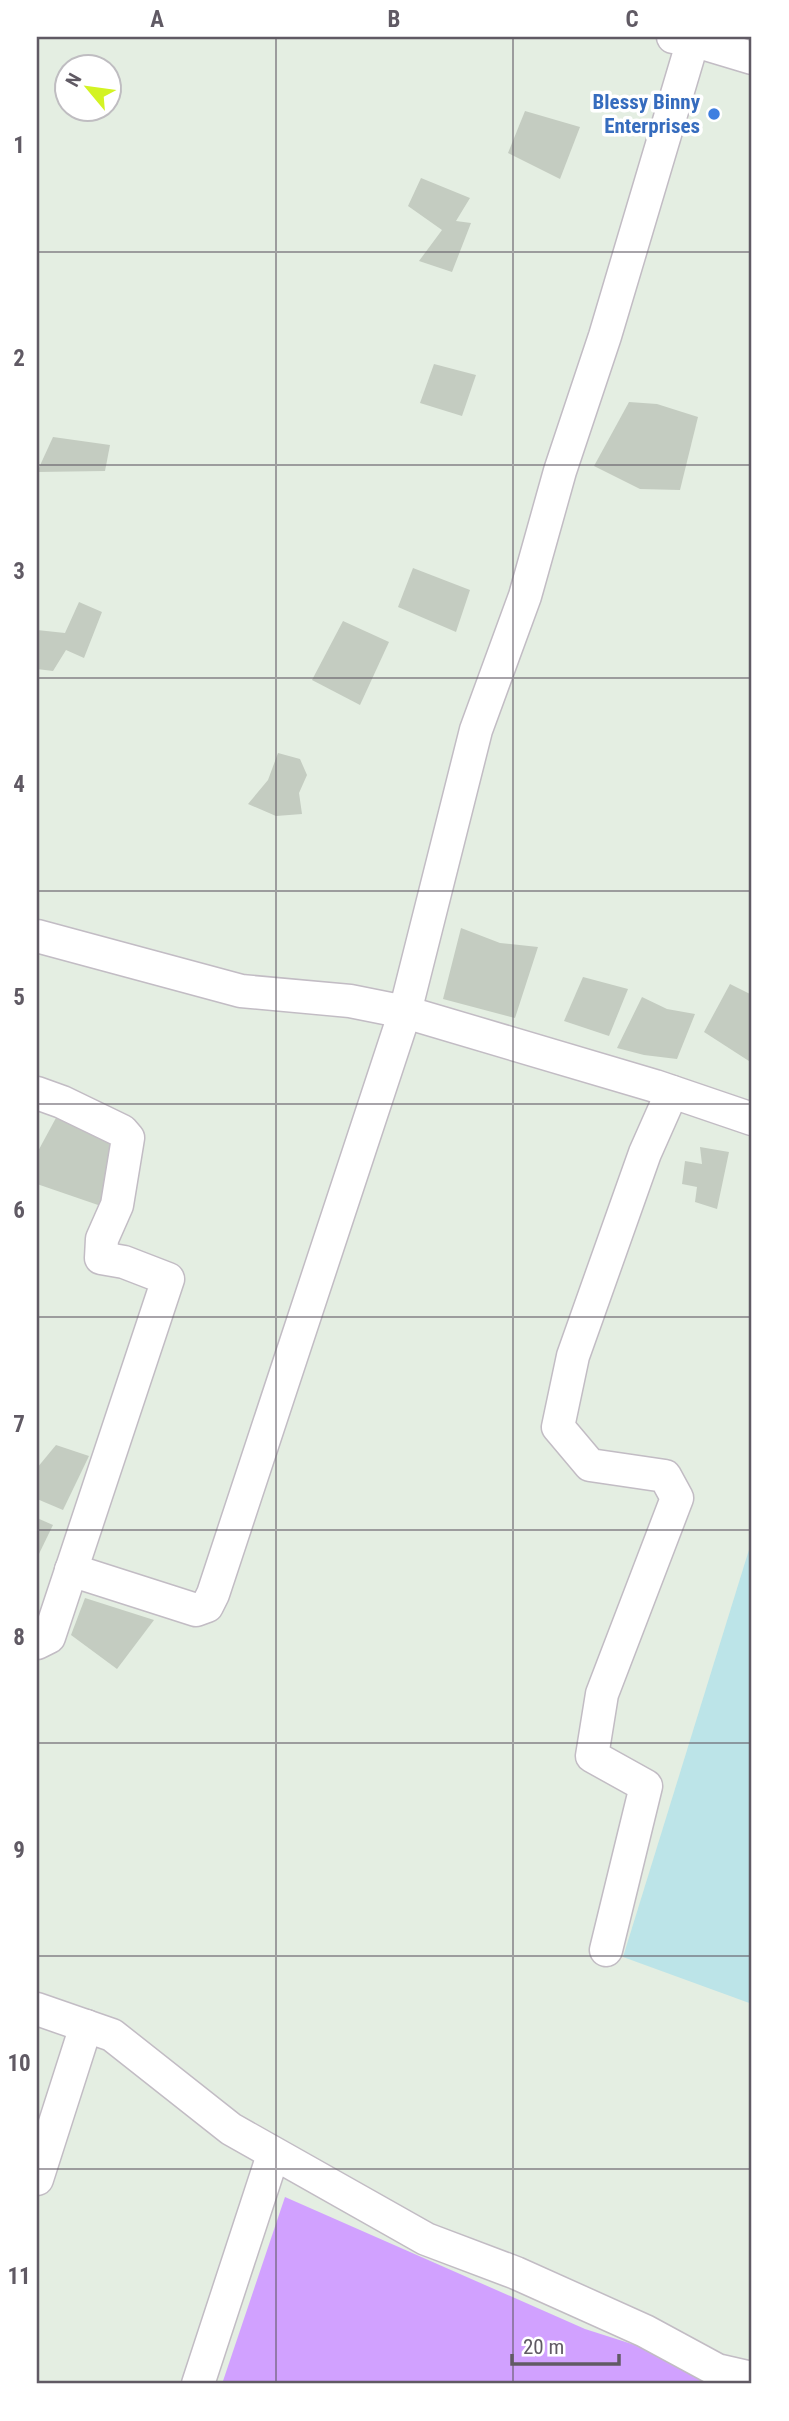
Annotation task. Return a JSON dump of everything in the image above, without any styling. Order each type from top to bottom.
[{"type":"street","points":[[72,1570],[196,1610],[207,1606],[213,1594],[405,1012],[476,730],[525,596],[560,471],[605,336],[686,38],[752,58]]},
{"type":"street","points":[[37,936],[241,991],[350,1001],[405,1012],[672,1092],[752,1119]]},
{"type":"street","points":[[606,1950],[646,1786],[592,1756],[602,1694],[677,1498],[665,1476],[590,1465],[558,1427],[573,1356],[645,1153],[672,1092]]},
{"type":"street","points":[[37,1093],[122,1131],[128,1138],[117,1205],[102,1239],[102,1258],[124,1262],[168,1279],[49,1637],[37,1643]]},
{"type":"street","points":[[37,2009],[111,2035],[232,2129],[273,2155],[426,2239],[516,2273],[645,2331],[717,2370],[752,2378]]},
{"type":"street","points":[[37,2179],[86,2026]]},
{"type":"street","points":[[198,2384],[273,2155]]},
{"type":"shaded area","points":[[752,1540],[752,2004],[623,1957]]},
{"type":"shaded area","points":[[285,2197],[585,2329],[682,2360],[708,2384],[222,2384]]},
{"type":"building","points":[[525,111],[580,127],[560,179],[508,153]]},
{"type":"building","points":[[421,178],[470,198],[456,221],[471,223],[452,272],[419,261],[442,230],[408,206]]},
{"type":"building","points":[[434,364],[476,375],[462,416],[420,403]]},
{"type":"building","points":[[629,402],[657,404],[698,417],[680,490],[640,489],[594,466]]},
{"type":"building","points":[[53,437],[110,445],[105,471],[37,472]]},
{"type":"building","points":[[413,568],[470,590],[456,632],[398,607]]},
{"type":"building","points":[[79,602],[102,612],[84,658],[66,650],[53,671],[37,669],[37,630],[65,633]]},
{"type":"building","points":[[343,621],[389,642],[360,705],[312,680]]},
{"type":"building","points":[[278,753],[300,759],[307,775],[299,793],[302,814],[276,816],[248,804],[268,780]]},
{"type":"building","points":[[461,928],[500,943],[538,947],[515,1018],[443,999]]},
{"type":"building","points":[[583,977],[628,989],[609,1036],[564,1021]]},
{"type":"building","points":[[730,984],[752,995],[752,1063],[704,1032]]},
{"type":"building","points":[[642,997],[667,1009],[695,1014],[677,1059],[617,1048]]},
{"type":"building","points":[[57,1116],[117,1141],[101,1206],[37,1184],[37,1153]]},
{"type":"building","points":[[700,1147],[729,1152],[717,1209],[695,1202],[697,1187],[682,1184],[685,1161],[702,1164]]},
{"type":"building","points":[[56,1445],[89,1456],[63,1510],[37,1499],[37,1468]]},
{"type":"building","points":[[37,1518],[53,1525],[37,1558]]},
{"type":"building","points":[[85,1598],[154,1620],[117,1669],[71,1635]]},
{"type":"place","name":"Blessy Binny Enterprises","points":[[714,114]]}]
